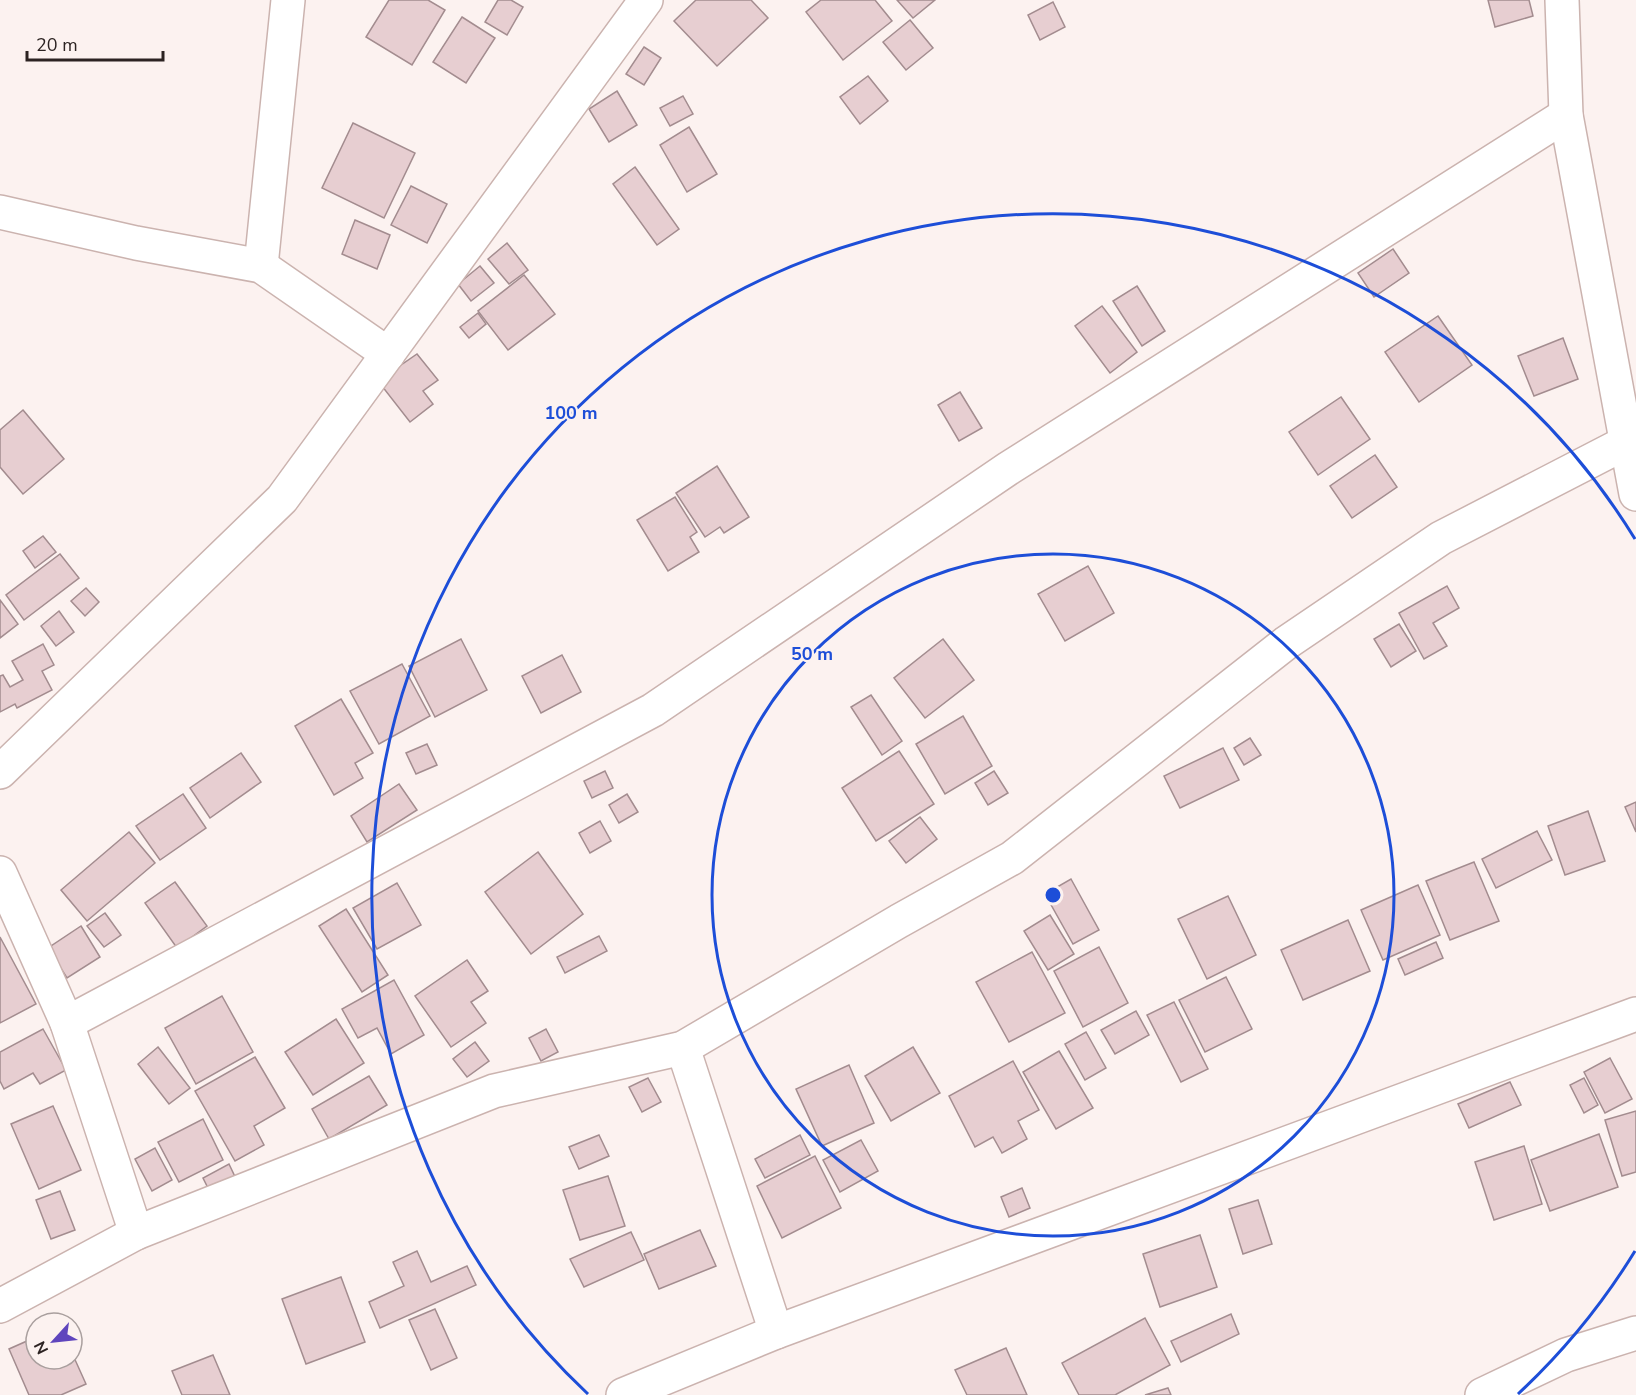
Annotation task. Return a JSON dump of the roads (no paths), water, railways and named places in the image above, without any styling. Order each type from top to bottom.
[{"type":"street","points":[[261,266],[288,0]]},
{"type":"street","points":[[0,772],[282,499],[646,0]]},
{"type":"street","points":[[1562,0],[1566,115],[1636,494]]},
{"type":"street","points":[[67,1023],[653,710],[1009,468],[1566,115]]},
{"type":"street","points":[[0,212],[136,243],[261,266],[388,354]]},
{"type":"street","points":[[0,1306],[136,1233],[494,1091],[683,1048],[899,921],[1012,858],[1286,643],[1441,538],[1627,442]]},
{"type":"street","points":[[0,873],[67,1023],[136,1233]]},
{"type":"street","points":[[623,1395],[776,1332],[1636,1014]]},
{"type":"street","points":[[683,1048],[776,1332]]},
{"type":"street","points":[[1482,1395],[1566,1355],[1636,1334]]}]
